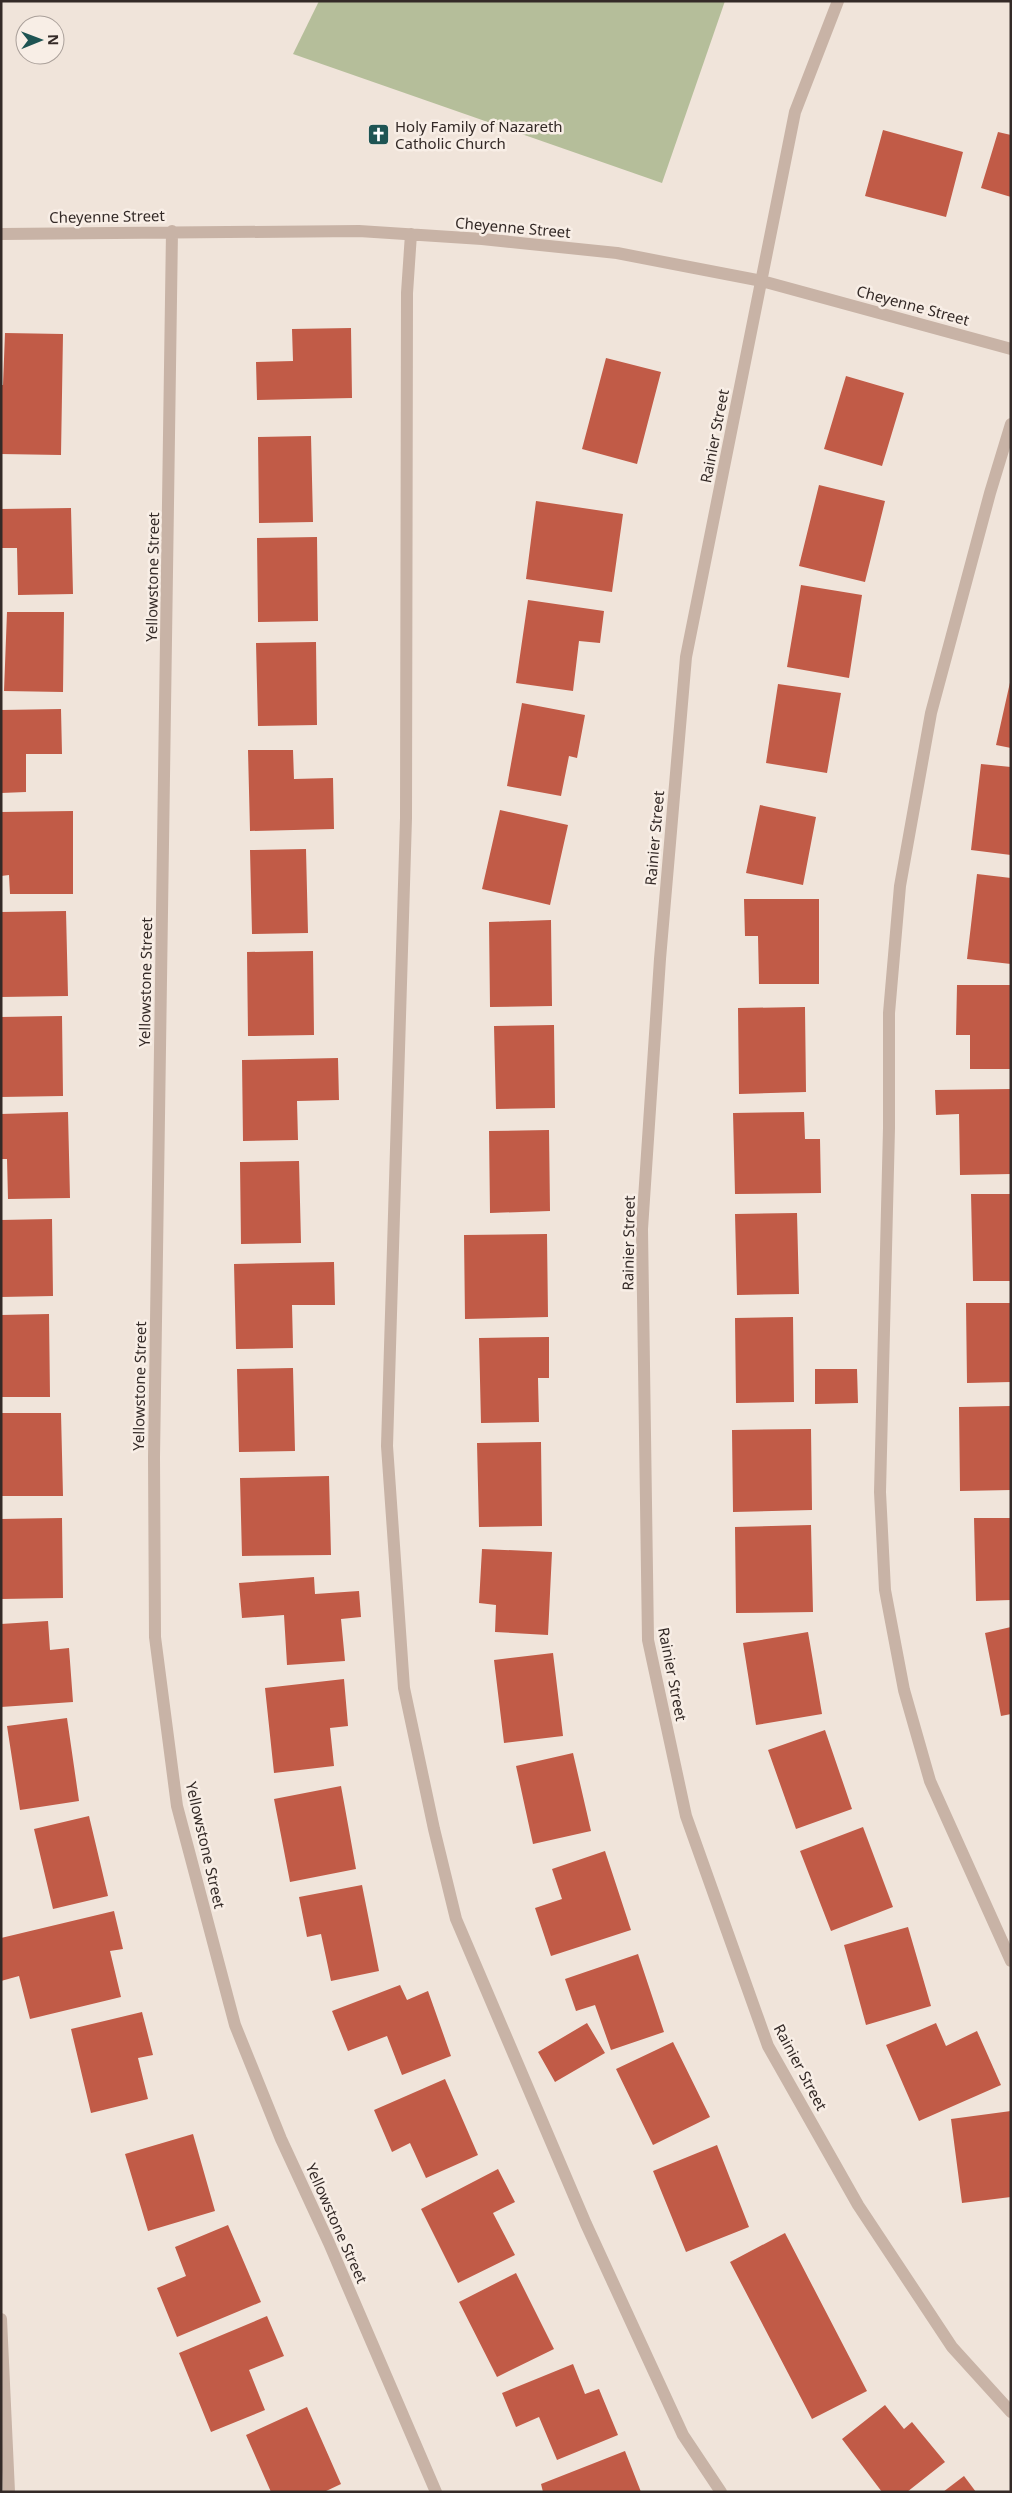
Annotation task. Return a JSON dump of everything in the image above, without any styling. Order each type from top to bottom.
[{"type":"street","name":"Rainier Street","points":[[838,1],[795,112],[686,657],[661,949],[642,1229],[648,1640],[686,1816],[768,2046],[858,2205],[952,2347],[1011,2412]]},
{"type":"street","name":"Cheyenne Street","points":[[1,234],[172,231],[359,231],[617,253],[762,281],[1011,349]]},
{"type":"street","name":"Yellowstone Street","points":[[172,231],[154,1458],[155,1637],[177,1806],[235,2025],[281,2139],[329,2243],[436,2492]]},
{"type":"street","points":[[411,234],[407,293],[406,818],[387,1446],[404,1688],[434,1830],[456,1919],[586,2224],[683,2435],[721,2492]]},
{"type":"street","points":[[1011,424],[987,502],[931,713],[900,886],[889,1013],[889,1128],[880,1492],[886,1590],[904,1690],[924,1763],[930,1781],[1011,1961]]},
{"type":"street","points":[[1,2319],[8,2492]]},
{"type":"green space","points":[[319,1],[725,1],[662,183],[293,54]]},
{"type":"building","points":[[883,130],[963,152],[946,217],[865,196]]},
{"type":"building","points":[[998,132],[1011,135],[1011,197],[981,188]]},
{"type":"building","points":[[351,328],[352,398],[257,400],[256,362],[293,361],[292,329]]},
{"type":"building","points":[[5,333],[63,334],[61,455],[1,454],[1,385],[3,385]]},
{"type":"building","points":[[606,358],[661,372],[637,464],[582,449]]},
{"type":"building","points":[[846,376],[904,393],[882,466],[824,449]]},
{"type":"building","points":[[311,436],[313,522],[259,523],[258,437]]},
{"type":"building","points":[[819,485],[885,501],[865,582],[799,566]]},
{"type":"building","points":[[536,501],[623,514],[612,592],[526,579]]},
{"type":"building","points":[[71,508],[73,594],[18,595],[17,548],[1,548],[1,509]]},
{"type":"building","points":[[317,537],[318,621],[258,622],[257,538]]},
{"type":"building","points":[[801,585],[862,595],[849,678],[787,667]]},
{"type":"building","points":[[528,600],[604,611],[600,643],[579,641],[573,691],[516,683]]},
{"type":"building","points":[[7,612],[64,612],[63,692],[4,691]]},
{"type":"building","points":[[316,642],[317,725],[258,726],[256,643]]},
{"type":"building","points":[[1011,678],[1011,748],[996,745]]},
{"type":"building","points":[[778,684],[841,693],[827,773],[766,763]]},
{"type":"building","points":[[522,703],[585,715],[577,758],[569,756],[561,796],[507,786]]},
{"type":"building","points":[[61,709],[62,754],[26,754],[26,792],[1,793],[1,710]]},
{"type":"building","points":[[248,750],[293,750],[294,779],[333,778],[334,829],[250,831]]},
{"type":"building","points":[[981,764],[1011,767],[1011,855],[971,850]]},
{"type":"building","points":[[760,805],[816,817],[803,885],[746,873]]},
{"type":"building","points":[[500,810],[568,825],[550,905],[482,889]]},
{"type":"building","points":[[73,811],[73,894],[10,894],[9,875],[1,876],[1,812]]},
{"type":"building","points":[[306,849],[308,933],[252,934],[250,850]]},
{"type":"building","points":[[977,874],[1011,878],[1011,964],[967,959]]},
{"type":"building","points":[[744,899],[819,899],[819,984],[759,984],[758,936],[745,936]]},
{"type":"building","points":[[66,911],[68,996],[1,997],[1,912]]},
{"type":"building","points":[[551,920],[552,1006],[490,1007],[489,922]]},
{"type":"building","points":[[313,951],[314,1035],[248,1036],[247,952]]},
{"type":"building","points":[[957,985],[1011,985],[1011,1069],[970,1069],[970,1035],[956,1035]]},
{"type":"building","points":[[805,1007],[806,1092],[739,1094],[738,1008]]},
{"type":"building","points":[[62,1016],[63,1096],[1,1097],[1,1017]]},
{"type":"building","points":[[554,1025],[555,1108],[496,1109],[494,1026]]},
{"type":"building","points":[[338,1058],[339,1100],[297,1101],[298,1140],[243,1141],[242,1060]]},
{"type":"building","points":[[1011,1089],[1011,1174],[960,1175],[959,1114],[936,1115],[935,1090]]},
{"type":"building","points":[[68,1112],[70,1198],[8,1199],[7,1159],[1,1159],[1,1114]]},
{"type":"building","points":[[804,1112],[805,1139],[820,1139],[821,1193],[735,1194],[733,1113]]},
{"type":"building","points":[[549,1130],[550,1211],[490,1213],[489,1131]]},
{"type":"building","points":[[299,1161],[301,1243],[241,1244],[240,1162]]},
{"type":"building","points":[[971,1194],[1011,1194],[1011,1281],[973,1281]]},
{"type":"building","points":[[797,1213],[799,1294],[737,1295],[735,1214]]},
{"type":"building","points":[[52,1219],[53,1296],[1,1297],[1,1220]]},
{"type":"building","points":[[547,1234],[548,1317],[465,1319],[464,1235]]},
{"type":"building","points":[[334,1262],[335,1305],[292,1305],[293,1348],[236,1349],[234,1264]]},
{"type":"building","points":[[966,1303],[1011,1303],[1011,1382],[967,1383]]},
{"type":"building","points":[[49,1314],[50,1397],[1,1397],[1,1315]]},
{"type":"building","points":[[793,1317],[794,1402],[736,1403],[735,1318]]},
{"type":"building","points":[[549,1337],[549,1378],[538,1378],[539,1422],[481,1423],[479,1338]]},
{"type":"building","points":[[293,1368],[295,1451],[239,1452],[237,1369]]},
{"type":"building","points":[[815,1369],[857,1369],[858,1403],[815,1404]]},
{"type":"building","points":[[1011,1406],[1011,1490],[960,1491],[959,1407]]},
{"type":"building","points":[[1,1413],[61,1413],[63,1496],[1,1496]]},
{"type":"building","points":[[811,1429],[812,1510],[733,1512],[732,1430]]},
{"type":"building","points":[[541,1442],[542,1526],[479,1527],[477,1443]]},
{"type":"building","points":[[329,1476],[331,1555],[242,1556],[240,1478]]},
{"type":"building","points":[[62,1518],[63,1598],[1,1599],[1,1519]]},
{"type":"building","points":[[974,1518],[1011,1518],[1011,1600],[976,1601]]},
{"type":"building","points":[[811,1525],[813,1612],[736,1613],[735,1527]]},
{"type":"building","points":[[482,1549],[552,1552],[548,1635],[495,1632],[496,1605],[479,1603]]},
{"type":"building","points":[[314,1577],[315,1594],[359,1591],[361,1617],[341,1619],[345,1661],[287,1665],[284,1615],[242,1618],[239,1583]]},
{"type":"building","points":[[48,1621],[50,1650],[69,1648],[73,1702],[1,1707],[1,1624]]},
{"type":"building","points":[[1011,1627],[1011,1714],[1001,1716],[985,1633]]},
{"type":"building","points":[[808,1632],[822,1714],[756,1725],[743,1643]]},
{"type":"building","points":[[553,1653],[563,1736],[504,1743],[494,1660]]},
{"type":"building","points":[[344,1679],[348,1726],[330,1728],[334,1766],[274,1773],[265,1688]]},
{"type":"building","points":[[67,1718],[79,1801],[20,1810],[7,1726]]},
{"type":"building","points":[[825,1730],[852,1809],[796,1829],[768,1750]]},
{"type":"building","points":[[573,1753],[591,1831],[533,1844],[516,1766]]},
{"type":"building","points":[[341,1786],[356,1869],[290,1882],[274,1799]]},
{"type":"building","points":[[89,1816],[108,1896],[53,1909],[34,1829]]},
{"type":"building","points":[[863,1827],[893,1907],[831,1931],[800,1851]]},
{"type":"building","points":[[605,1851],[631,1930],[551,1956],[535,1908],[562,1899],[552,1869]]},
{"type":"building","points":[[362,1885],[379,1971],[331,1981],[321,1934],[307,1937],[299,1897]]},
{"type":"building","points":[[114,1911],[123,1949],[110,1951],[121,1997],[30,2019],[19,1976],[1,1981],[1,1938]]},
{"type":"building","points":[[908,1927],[931,2006],[866,2025],[844,1945]]},
{"type":"building","points":[[638,1954],[664,2032],[611,2050],[595,2005],[576,2011],[565,1979]]},
{"type":"building","points":[[400,1985],[407,2000],[428,1991],[451,2056],[402,2075],[387,2036],[348,2051],[332,2011]]},
{"type":"building","points":[[142,2012],[153,2055],[138,2058],[148,2099],[91,2113],[71,2029]]},
{"type":"building","points":[[587,2023],[605,2053],[555,2082],[538,2052]]},
{"type":"building","points":[[936,2023],[946,2046],[977,2031],[1001,2085],[919,2121],[886,2045]]},
{"type":"building","points":[[673,2042],[710,2117],[653,2145],[616,2069]]},
{"type":"building","points":[[445,2079],[478,2155],[426,2178],[410,2143],[392,2152],[374,2110]]},
{"type":"building","points":[[1011,2111],[1011,2197],[962,2203],[951,2119]]},
{"type":"building","points":[[193,2134],[215,2211],[148,2231],[125,2154]]},
{"type":"building","points":[[717,2145],[749,2227],[686,2252],[653,2171]]},
{"type":"building","points":[[498,2169],[515,2202],[493,2213],[515,2255],[458,2283],[421,2209]]},
{"type":"building","points":[[228,2225],[261,2302],[177,2337],[157,2288],[186,2276],[175,2247]]},
{"type":"building","points":[[785,2233],[867,2391],[812,2419],[730,2262]]},
{"type":"building","points":[[516,2273],[554,2349],[497,2377],[459,2302]]},
{"type":"building","points":[[267,2316],[284,2356],[249,2370],[265,2410],[211,2432],[179,2353]]},
{"type":"building","points":[[573,2364],[585,2394],[599,2389],[618,2435],[557,2460],[539,2417],[516,2427],[502,2393]]},
{"type":"building","points":[[885,2405],[904,2429],[912,2422],[945,2462],[907,2492],[882,2492],[842,2439]]},
{"type":"building","points":[[307,2407],[341,2484],[324,2492],[271,2492],[246,2435]]},
{"type":"building","points":[[625,2451],[641,2492],[543,2492],[541,2484]]},
{"type":"building","points":[[964,2476],[976,2492],[943,2492]]},
{"type":"place","name":"Holy Family of Nazareth Catholic Church","points":[[379,135]]}]
